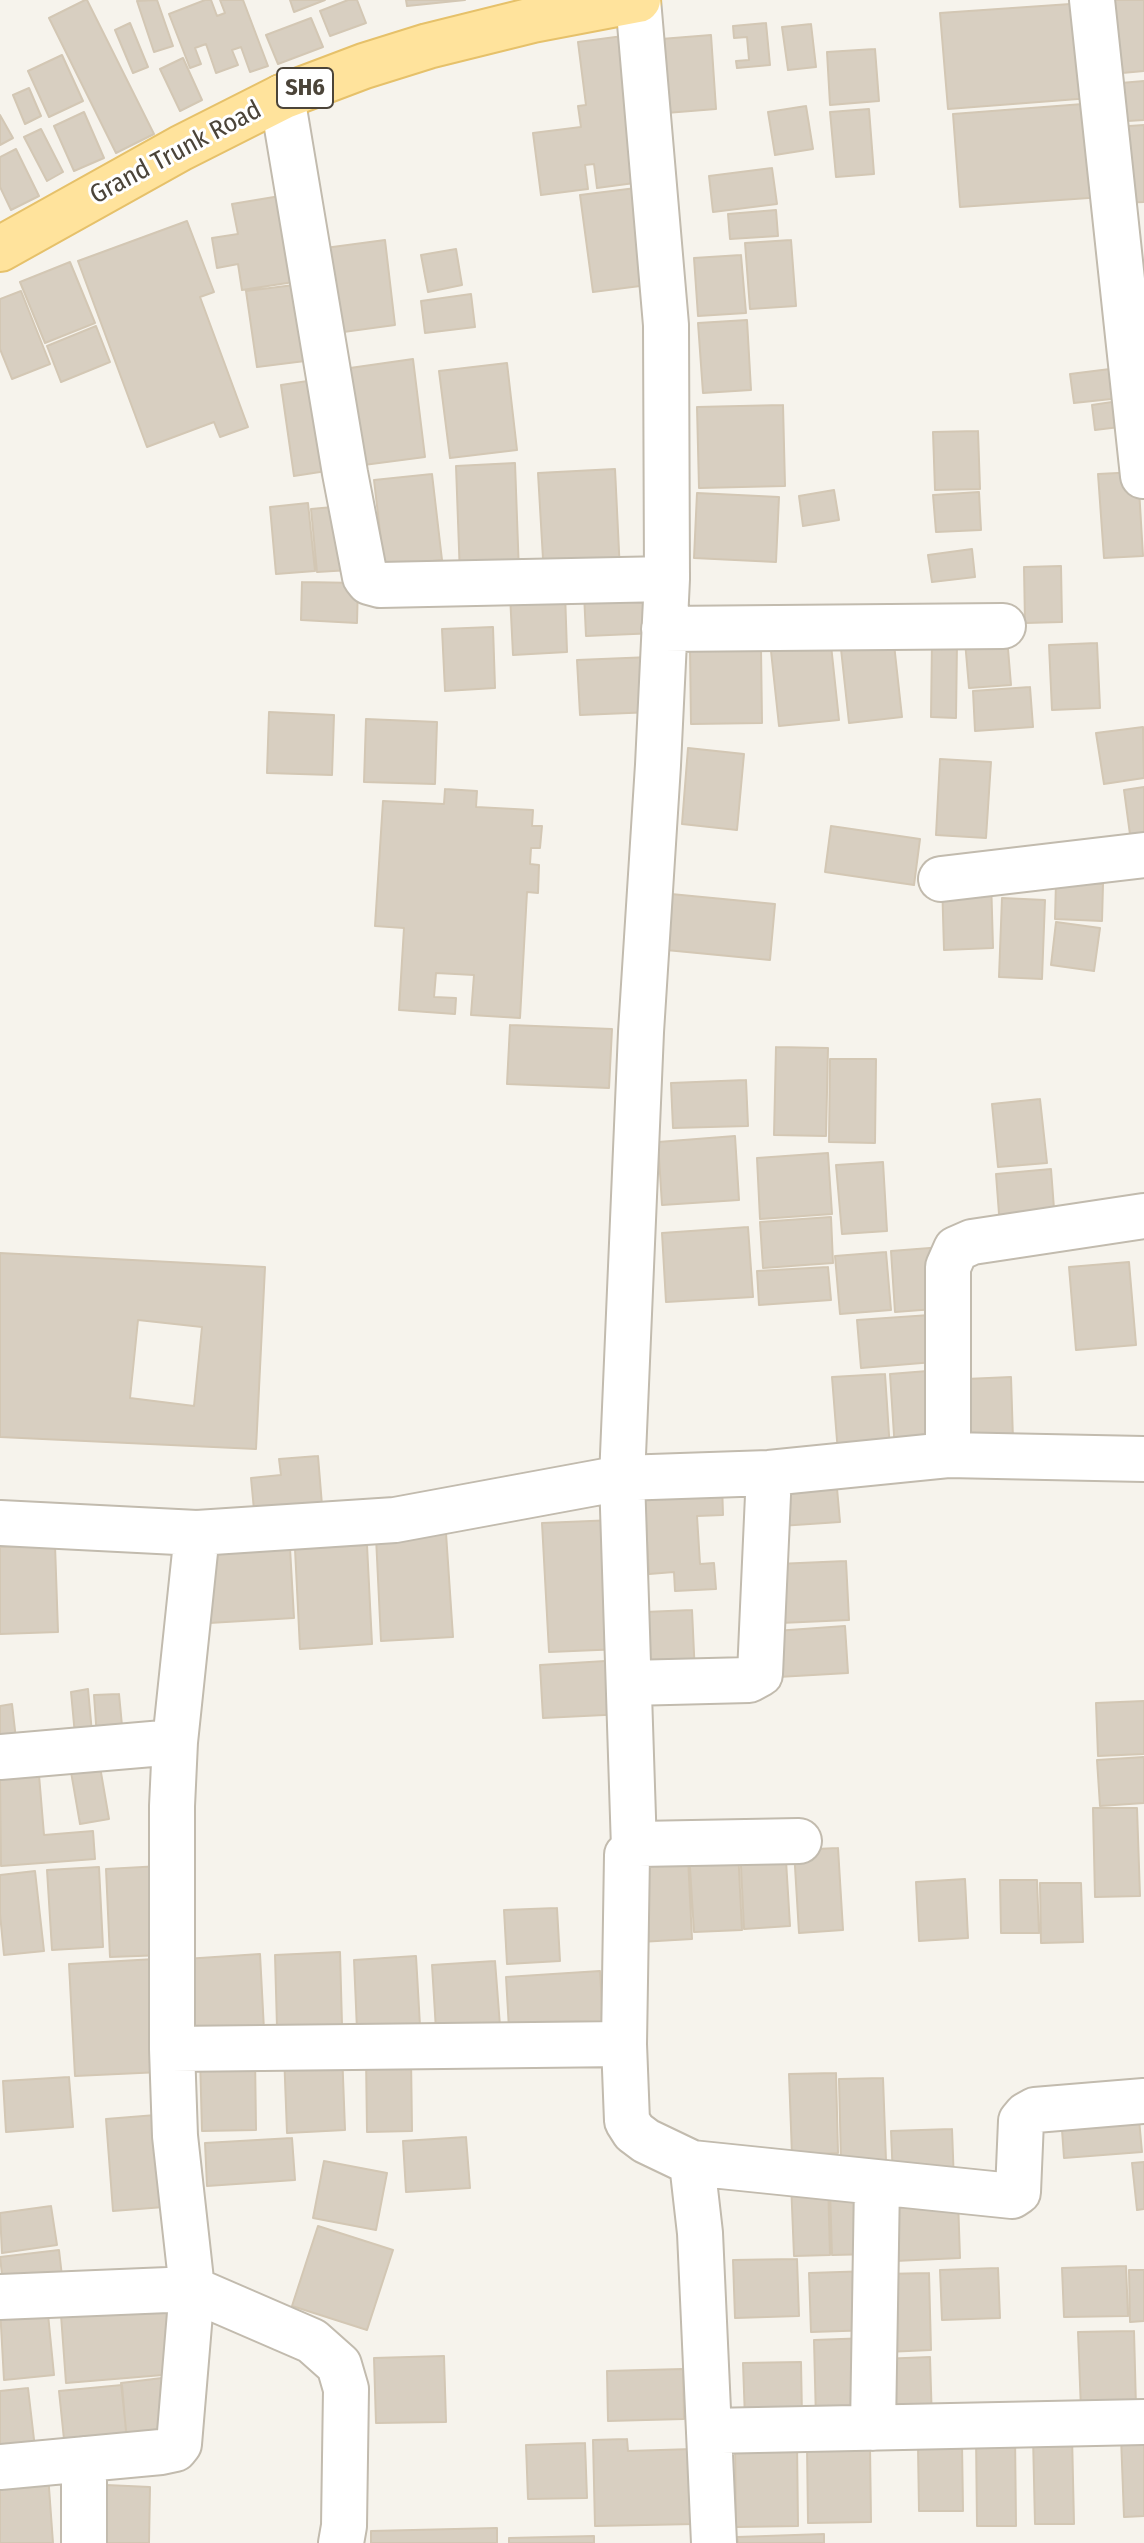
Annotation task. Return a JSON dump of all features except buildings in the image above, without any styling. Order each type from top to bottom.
[{"type":"main road","name":"Grand Trunk Road","points":[[0,249],[181,148],[282,97],[428,46],[533,20],[638,0]]},
{"type":"street","points":[[634,1848],[622,1478],[641,1032],[667,579],[666,325],[638,0]]},
{"type":"street","points":[[1092,0],[1143,476]]},
{"type":"street","points":[[282,97],[365,577],[369,582],[380,585],[667,579]]},
{"type":"street","points":[[664,629],[1003,626]]},
{"type":"street","points":[[941,879],[1144,855]]},
{"type":"street","points":[[948,1455],[948,1267],[956,1249],[972,1242],[1144,1216]]},
{"type":"street","points":[[0,1523],[197,1533],[395,1520],[622,1478],[769,1473],[948,1455],[1144,1459]]},
{"type":"street","points":[[629,1683],[749,1680],[760,1674],[769,1473]]},
{"type":"street","points":[[0,2467],[168,2452],[179,2444],[192,2289],[175,2136],[172,1806],[175,1742],[197,1533]]},
{"type":"street","points":[[0,1757],[175,1742]]},
{"type":"street","points":[[799,1841],[639,1844],[627,1855],[624,2044],[627,2121],[646,2141],[692,2163],[1012,2196],[1018,2192],[1021,2121],[1026,2115],[1035,2110],[1144,2101]]},
{"type":"street","points":[[172,2049],[624,2044]]},
{"type":"street","points":[[692,2163],[700,2233],[714,2543]]},
{"type":"street","points":[[873,2428],[877,2183]]},
{"type":"street","points":[[0,2297],[192,2289],[312,2341],[339,2365],[346,2389],[344,2526],[341,2543]]},
{"type":"street","points":[[710,2431],[1144,2422]]},
{"type":"street","points":[[84,2459],[84,2543]]}]
